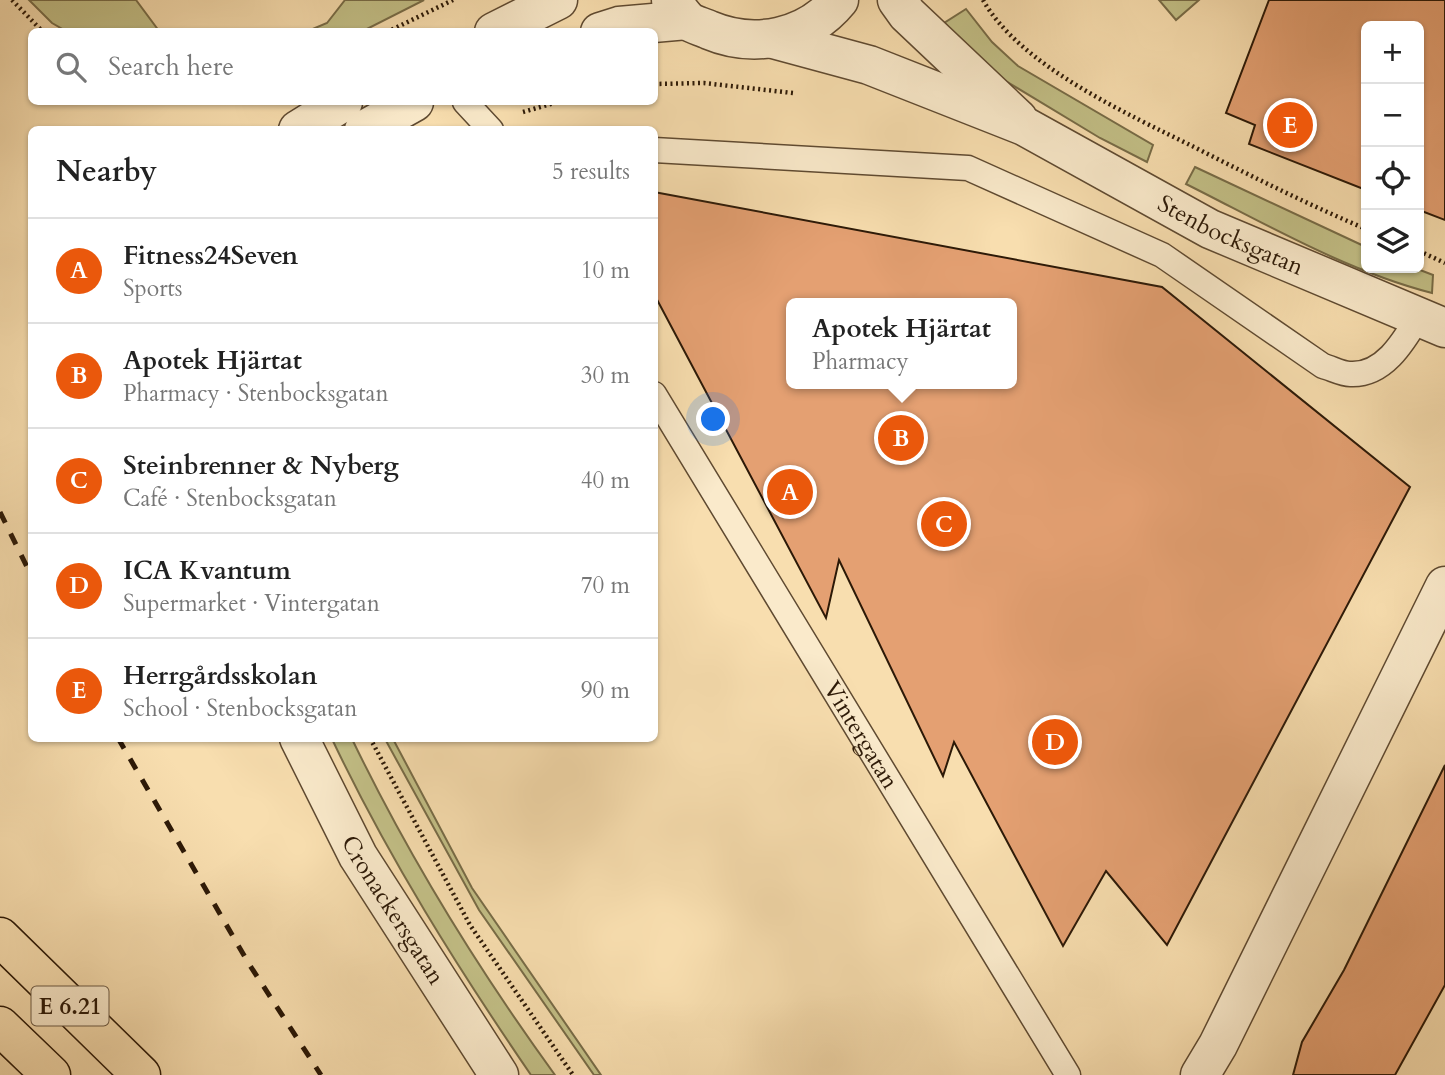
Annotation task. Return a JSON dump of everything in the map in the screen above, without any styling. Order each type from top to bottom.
[{"type":"highway","name":"E 6.21","points":[[0,937],[141,1075]]},
{"type":"highway","name":"E 6.21","points":[[0,1026],[51,1075]]},
{"type":"street","points":[[502,28],[558,0]]},
{"type":"street","points":[[613,28],[679,10],[727,37],[773,39],[806,27],[839,0]]},
{"type":"street","name":"Stenbocksgatan","points":[[897,0],[907,14],[1024,126]]},
{"type":"street","name":"Stenbocksgatan","points":[[773,39],[869,65],[969,107],[1024,126],[1210,229],[1432,322]]},
{"type":"street","points":[[304,126],[338,105]]},
{"type":"street","points":[[371,126],[409,105]]},
{"type":"street","points":[[1200,1075],[1218,1045],[1445,586]]},
{"type":"street","name":"Cronackersgatan","points":[[301,742],[358,856],[499,1075]]},
{"type":"lane","points":[[468,105],[491,126]]},
{"type":"lane","points":[[658,150],[968,168],[1162,255],[1323,366],[1349,374],[1373,370],[1432,322]]},
{"type":"lane","name":"Vintergatan","points":[[658,401],[1068,1075]]},
{"type":"path","points":[[12,0],[39,28]]},
{"type":"path","points":[[395,28],[453,0]]},
{"type":"path","points":[[983,0],[1016,41],[1108,104],[1304,203],[1361,227]]},
{"type":"path","points":[[1424,253],[1445,263]]},
{"type":"path","points":[[372,742],[470,925],[573,1075]]},
{"type":"shaded area","points":[[29,0],[136,0],[157,28],[61,28]]},
{"type":"shaded area","points":[[345,0],[424,0],[369,28],[315,28],[327,23]]},
{"type":"shaded area","points":[[1159,0],[1199,0],[1176,20]]},
{"type":"shaded area","points":[[966,9],[992,42],[1018,66],[1153,145],[1147,162],[1100,138],[999,77],[941,25]]},
{"type":"shaded area","points":[[1195,167],[1361,245],[1361,269],[1275,230],[1186,184]]},
{"type":"shaded area","points":[[1424,272],[1433,275],[1432,293],[1371,273]]},
{"type":"shaded area","points":[[334,742],[354,742],[446,912],[555,1075],[531,1075],[450,952],[400,869]]},
{"type":"shaded area","points":[[387,742],[395,742],[472,888],[601,1075],[594,1075],[479,910]]},
{"type":"building","points":[[1269,0],[1445,0],[1445,220],[1424,212],[1424,21],[1361,21],[1361,188],[1249,144],[1255,125],[1226,113]]},
{"type":"building","points":[[658,193],[1162,287],[1410,487],[1167,945],[1106,871],[1063,946],[954,742],[943,776],[839,560],[826,618],[658,302]]},
{"type":"building","points":[[1445,765],[1445,985],[1395,1075],[1293,1075],[1302,1042],[1344,970]]},
{"type":"railway","points":[[0,512],[28,569]]},
{"type":"railway","points":[[120,742],[249,964],[321,1075]]},
{"type":"place","name":"Herrgårdsskolan","points":[[1290,125]]},
{"type":"place","name":"Apotek Hjärtat","points":[[901,438]]},
{"type":"place","name":"Fitness24Seven","points":[[790,492]]},
{"type":"place","name":"Steinbrenner & Nyberg","points":[[944,524]]},
{"type":"place","name":"ICA Kvantum","points":[[1055,742]]}]
